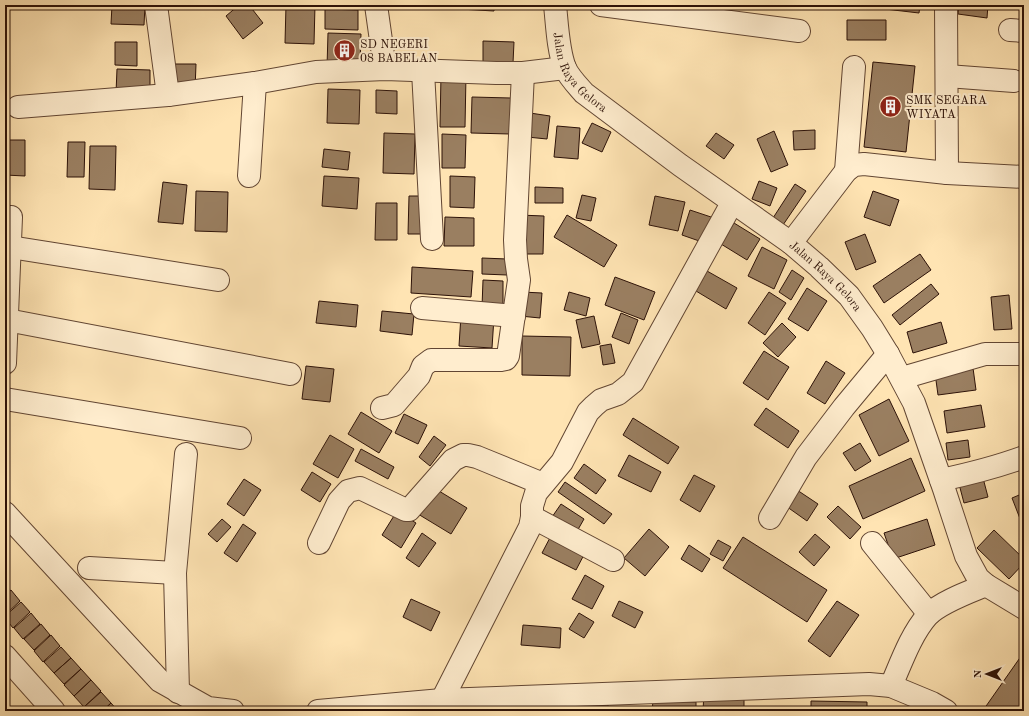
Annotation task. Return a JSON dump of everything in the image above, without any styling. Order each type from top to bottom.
[{"type":"street","points":[[156,5],[168,95]]},
{"type":"street","points":[[376,5],[385,69]]},
{"type":"street","name":"Jalan Raya Gelora","points":[[555,5],[565,68],[584,93],[674,161],[791,243],[849,296],[872,328],[888,354],[914,403],[966,556],[978,578],[986,585],[1024,608]]},
{"type":"street","points":[[601,5],[799,31]]},
{"type":"street","points":[[946,5],[947,173]]},
{"type":"street","points":[[846,171],[854,67]]},
{"type":"street","points":[[18,107],[168,95],[255,83],[316,72],[385,69],[523,73],[565,68]]},
{"type":"street","points":[[423,71],[432,239]]},
{"type":"street","points":[[382,408],[394,405],[419,376],[423,366],[431,360],[500,360],[508,356],[519,280],[515,240],[523,73]]},
{"type":"street","points":[[947,76],[1014,81]]},
{"type":"street","points":[[249,176],[255,83]]},
{"type":"street","points":[[791,243],[846,171],[854,165],[864,164],[947,173],[1024,177]]},
{"type":"street","points":[[442,700],[530,527],[532,506],[536,493],[562,462],[588,412],[601,400],[618,394],[633,382],[732,203]]},
{"type":"street","points":[[5,362],[11,217]]},
{"type":"street","points":[[10,247],[218,280]]},
{"type":"street","points":[[422,308],[514,316]]},
{"type":"street","points":[[7,320],[290,374]]},
{"type":"street","points":[[770,518],[806,457],[844,407],[888,354]]},
{"type":"street","points":[[902,378],[985,354],[1024,354]]},
{"type":"street","points":[[5,399],[240,438]]},
{"type":"street","points":[[178,692],[175,573],[186,454]]},
{"type":"street","points":[[318,543],[339,502],[348,491],[360,488],[406,510],[409,510],[453,460],[463,455],[477,457],[543,484]]},
{"type":"street","points":[[941,480],[980,472],[1009,463],[1024,456]]},
{"type":"street","points":[[5,513],[160,681],[208,708],[233,711]]},
{"type":"street","points":[[532,517],[613,560]]},
{"type":"street","points":[[872,543],[929,614]]},
{"type":"street","points":[[89,568],[175,573]]},
{"type":"street","points":[[891,686],[915,632],[929,614],[946,602],[986,585]]},
{"type":"street","points":[[5,656],[54,711]]},
{"type":"street","points":[[318,711],[442,700],[640,702],[868,684],[891,686],[932,703],[946,711]]},
{"type":"building","points":[[112,5],[145,5],[144,25],[111,24]]},
{"type":"building","points":[[239,5],[249,5],[263,23],[243,39],[226,16]]},
{"type":"building","points":[[286,5],[315,5],[314,44],[285,43]]},
{"type":"building","points":[[461,5],[494,5],[494,11],[460,9]]},
{"type":"building","points":[[886,5],[920,5],[919,13],[885,9]]},
{"type":"building","points":[[959,5],[988,5],[987,18],[958,14]]},
{"type":"building","points":[[325,9],[358,10],[358,30],[325,29]]},
{"type":"building","points":[[847,20],[886,20],[886,40],[847,40]]},
{"type":"building","name":"SD NEGERI 08 BABELAN","points":[[328,33],[361,34],[360,68],[327,67]]},
{"type":"building","points":[[483,41],[514,42],[513,63],[483,62]]},
{"type":"building","points":[[115,42],[137,42],[137,66],[115,65]]},
{"type":"building","name":"SMK SEGARA WIYATA","points":[[873,62],[915,66],[906,152],[864,147]]},
{"type":"building","points":[[173,64],[196,64],[195,90],[172,90]]},
{"type":"building","points":[[117,69],[150,70],[150,94],[116,93]]},
{"type":"building","points":[[441,75],[466,75],[465,127],[440,127]]},
{"type":"building","points":[[328,89],[360,90],[359,124],[327,123]]},
{"type":"building","points":[[376,90],[397,91],[397,114],[376,113]]},
{"type":"building","points":[[472,97],[511,98],[510,134],[471,133]]},
{"type":"building","points":[[530,113],[550,116],[547,139],[527,137]]},
{"type":"building","points":[[592,123],[611,132],[602,152],[582,143]]},
{"type":"building","points":[[557,126],[580,128],[578,159],[554,157]]},
{"type":"building","points":[[815,130],[815,149],[794,150],[793,131]]},
{"type":"building","points":[[774,131],[788,165],[771,172],[757,139]]},
{"type":"building","points":[[384,133],[415,134],[414,174],[383,173]]},
{"type":"building","points":[[716,133],[734,145],[724,159],[706,146]]},
{"type":"building","points":[[442,134],[466,135],[465,168],[442,168]]},
{"type":"building","points":[[6,140],[25,140],[25,176],[5,175]]},
{"type":"building","points":[[68,142],[85,142],[84,177],[67,177]]},
{"type":"building","points":[[90,146],[116,146],[115,190],[89,189]]},
{"type":"building","points":[[324,149],[350,152],[348,170],[322,167]]},
{"type":"building","points":[[324,176],[359,178],[357,209],[322,206]]},
{"type":"building","points":[[450,176],[475,177],[474,208],[450,207]]},
{"type":"building","points":[[759,181],[777,188],[770,206],[752,199]]},
{"type":"building","points":[[163,182],[187,185],[183,224],[158,222]]},
{"type":"building","points":[[795,184],[806,191],[783,225],[773,218]]},
{"type":"building","points":[[535,187],[563,188],[563,203],[535,203]]},
{"type":"building","points":[[196,191],[228,192],[227,232],[195,231]]},
{"type":"building","points":[[873,191],[899,200],[890,226],[864,217]]},
{"type":"building","points":[[582,195],[596,198],[591,221],[576,218]]},
{"type":"building","points":[[409,196],[426,196],[425,234],[408,234]]},
{"type":"building","points":[[655,196],[685,202],[678,231],[649,225]]},
{"type":"building","points":[[376,203],[397,203],[397,240],[375,240]]},
{"type":"building","points":[[690,210],[714,218],[705,243],[682,235]]},
{"type":"building","points":[[519,215],[544,216],[543,254],[518,254]]},
{"type":"building","points":[[567,215],[617,245],[604,267],[554,237]]},
{"type":"building","points":[[445,217],[474,218],[474,246],[444,246]]},
{"type":"building","points":[[734,223],[760,239],[747,260],[721,244]]},
{"type":"building","points":[[865,234],[876,262],[856,270],[845,242]]},
{"type":"building","points":[[762,247],[787,260],[774,289],[748,276]]},
{"type":"building","points":[[920,254],[931,270],[884,303],[873,286]]},
{"type":"building","points":[[482,258],[507,259],[507,275],[482,274]]},
{"type":"building","points":[[412,267],[473,271],[471,297],[411,293]]},
{"type":"building","points":[[792,270],[804,278],[791,300],[779,292]]},
{"type":"building","points":[[707,271],[737,288],[726,309],[696,291]]},
{"type":"building","points":[[615,277],[655,292],[644,320],[605,305]]},
{"type":"building","points":[[483,280],[503,281],[503,307],[482,307]]},
{"type":"building","points":[[931,284],[939,294],[900,325],[892,315]]},
{"type":"building","points":[[807,288],[827,301],[808,331],[788,319]]},
{"type":"building","points":[[522,292],[542,293],[540,318],[520,316]]},
{"type":"building","points":[[569,292],[590,298],[586,316],[564,310]]},
{"type":"building","points":[[769,292],[786,303],[765,335],[748,323]]},
{"type":"building","points":[[1009,295],[1012,329],[994,330],[991,297]]},
{"type":"building","points":[[319,301],[358,305],[356,327],[316,323]]},
{"type":"building","points":[[382,311],[414,314],[412,335],[380,331]]},
{"type":"building","points":[[621,313],[638,320],[629,344],[612,337]]},
{"type":"building","points":[[461,315],[494,317],[492,348],[459,346]]},
{"type":"building","points":[[594,316],[600,344],[582,348],[576,320]]},
{"type":"building","points":[[941,322],[947,343],[913,353],[907,332]]},
{"type":"building","points":[[782,323],[796,337],[778,357],[763,343]]},
{"type":"building","points":[[522,336],[571,337],[570,376],[522,375]]},
{"type":"building","points":[[611,344],[615,363],[603,365],[600,346]]},
{"type":"building","points":[[764,351],[789,367],[768,400],[743,383]]},
{"type":"building","points":[[826,361],[845,373],[825,404],[807,393]]},
{"type":"building","points":[[306,366],[334,369],[330,402],[302,399]]},
{"type":"building","points":[[973,368],[976,390],[938,395],[935,373]]},
{"type":"building","points":[[889,399],[909,441],[879,456],[859,415]]},
{"type":"building","points":[[981,405],[985,427],[947,433],[944,411]]},
{"type":"building","points":[[766,408],[799,431],[788,448],[754,425]]},
{"type":"building","points":[[361,412],[392,431],[379,453],[348,434]]},
{"type":"building","points":[[404,414],[427,425],[418,444],[395,433]]},
{"type":"building","points":[[633,418],[679,447],[668,464],[623,435]]},
{"type":"building","points":[[330,435],[354,449],[338,478],[313,464]]},
{"type":"building","points":[[434,436],[446,445],[430,466],[419,457]]},
{"type":"building","points":[[968,440],[970,457],[948,460],[946,443]]},
{"type":"building","points":[[860,443],[871,461],[855,471],[843,453]]},
{"type":"building","points":[[361,449],[394,467],[388,479],[355,461]]},
{"type":"building","points":[[629,455],[661,472],[651,492],[618,476]]},
{"type":"building","points":[[911,458],[925,491],[863,519],[849,486]]},
{"type":"building","points":[[584,464],[606,480],[596,494],[574,478]]},
{"type":"building","points":[[312,472],[331,484],[320,502],[301,490]]},
{"type":"building","points":[[694,475],[715,486],[700,512],[680,500]]},
{"type":"building","points":[[983,478],[988,497],[964,503],[959,484]]},
{"type":"building","points":[[244,479],[261,490],[244,516],[227,504]]},
{"type":"building","points":[[565,482],[612,514],[604,524],[558,492]]},
{"type":"building","points":[[434,488],[467,508],[451,534],[418,514]]},
{"type":"building","points":[[794,488],[818,504],[807,521],[783,504]]},
{"type":"building","points":[[1024,493],[1024,529],[1012,498]]},
{"type":"building","points":[[561,504],[584,519],[576,533],[552,517]]},
{"type":"building","points":[[838,506],[861,527],[850,539],[827,517]]},
{"type":"building","points":[[397,511],[416,523],[401,548],[382,535]]},
{"type":"building","points":[[222,519],[231,527],[217,542],[208,534]]},
{"type":"building","points":[[927,519],[935,545],[893,559],[884,533]]},
{"type":"building","points":[[243,524],[256,533],[237,562],[224,553]]},
{"type":"building","points":[[649,529],[669,547],[645,576],[624,558]]},
{"type":"building","points":[[994,530],[1024,559],[1024,563],[1009,579],[977,548]]},
{"type":"building","points":[[553,532],[587,549],[576,570],[542,553]]},
{"type":"building","points":[[422,533],[436,543],[419,567],[406,558]]},
{"type":"building","points":[[815,534],[830,547],[814,566],[799,552]]},
{"type":"building","points":[[743,537],[827,590],[807,622],[723,568]]},
{"type":"building","points":[[718,540],[731,547],[723,561],[710,554]]},
{"type":"building","points":[[689,545],[710,559],[702,572],[681,559]]},
{"type":"building","points":[[585,575],[604,586],[592,609],[572,599]]},
{"type":"building","points":[[5,584],[10,590],[5,595]]},
{"type":"building","points":[[11,590],[20,601],[5,615],[5,595]]},
{"type":"building","points":[[411,599],[440,612],[431,631],[403,617]]},
{"type":"building","points":[[619,601],[643,612],[635,628],[612,616]]},
{"type":"building","points":[[837,601],[859,615],[830,657],[808,641]]},
{"type":"building","points":[[21,602],[30,612],[13,628],[5,616]]},
{"type":"building","points":[[31,613],[40,624],[23,639],[14,628]]},
{"type":"building","points":[[579,613],[594,622],[584,638],[569,629]]},
{"type":"building","points":[[41,624],[50,635],[34,650],[24,639]]},
{"type":"building","points":[[523,625],[561,628],[560,648],[521,645]]},
{"type":"building","points":[[51,635],[60,646],[43,662],[34,651]]},
{"type":"building","points":[[61,647],[71,658],[54,673],[44,662]]},
{"type":"building","points":[[1024,652],[1024,711],[986,711],[984,709]]},
{"type":"building","points":[[71,658],[81,669],[64,684],[54,673]]},
{"type":"building","points":[[81,669],[91,680],[74,696],[64,685]]},
{"type":"building","points":[[91,680],[101,691],[84,707],[74,696]]},
{"type":"building","points":[[101,692],[111,703],[102,711],[87,711],[84,707]]},
{"type":"building","points":[[704,692],[744,693],[744,711],[703,711]]},
{"type":"building","points":[[653,701],[696,702],[696,711],[652,711]]},
{"type":"building","points":[[811,701],[867,702],[867,711],[811,711]]},
{"type":"building","points":[[588,702],[608,702],[608,711],[587,711]]},
{"type":"building","points":[[111,703],[118,711],[103,711]]},
{"type":"place","name":"SD NEGERI 08 BABELAN","points":[[344,51]]},
{"type":"place","name":"SMK SEGARA WIYATA","points":[[890,107]]}]
